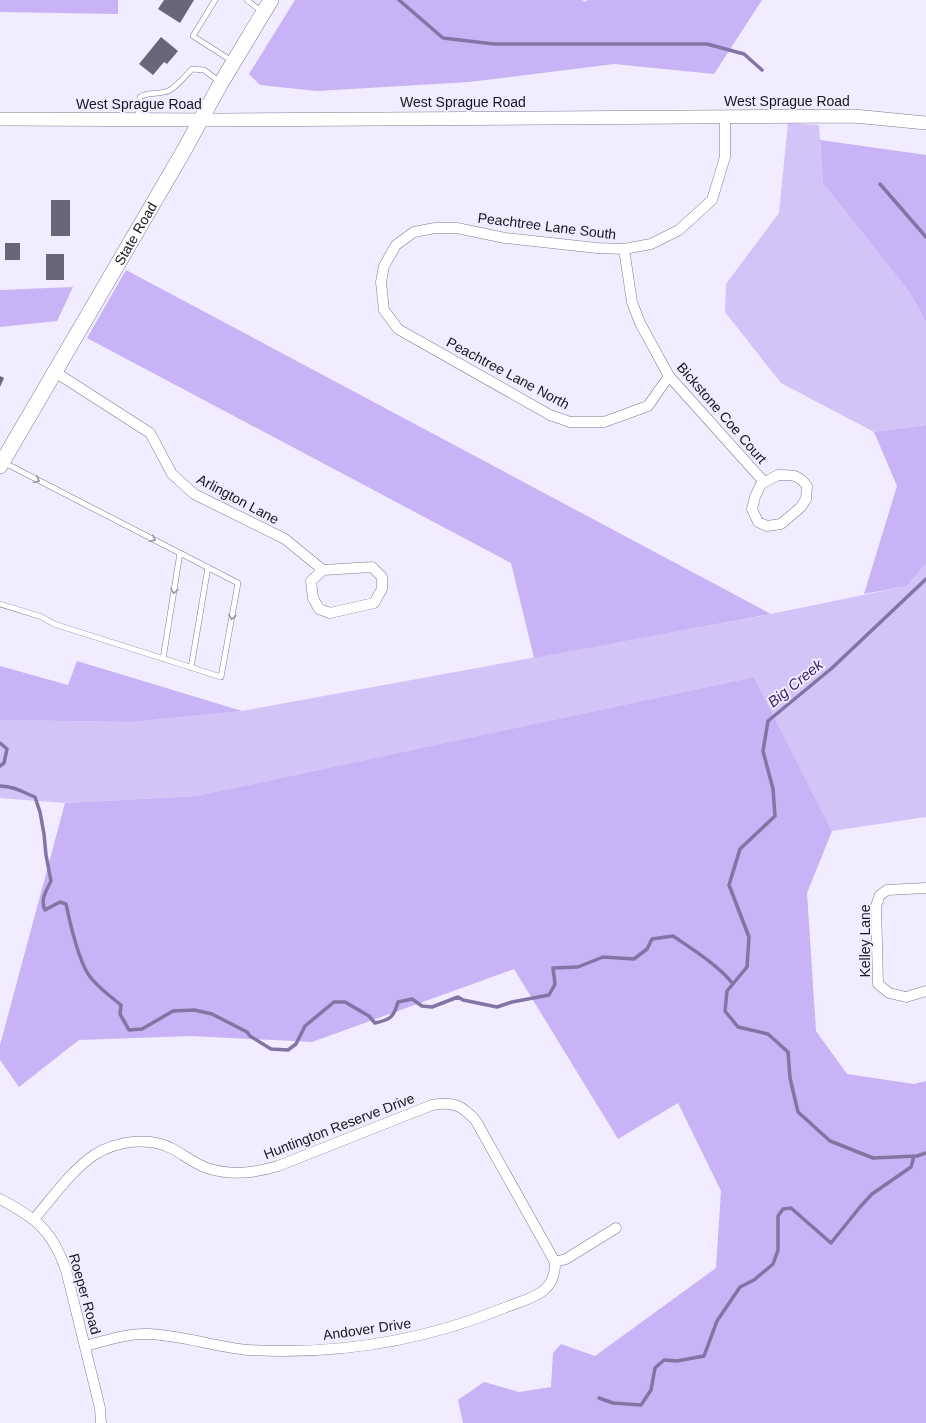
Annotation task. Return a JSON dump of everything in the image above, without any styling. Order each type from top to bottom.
[{"type":"main road","name":"State Road","points":[[1,464],[174,167],[221,83],[271,0]]},
{"type":"street","name":"West Sprague Road","points":[[0,119],[200,120],[854,116],[926,123]]},
{"type":"street","name":"Peachtree Lane South","points":[[381,282],[384,266],[396,245],[414,232],[435,228],[457,228],[505,238],[582,247],[624,249],[651,244],[679,230],[712,200],[725,157],[725,117]]},
{"type":"street","name":"Bickstone Coe Court","points":[[624,249],[632,302],[640,323],[669,376],[764,482]]},
{"type":"street","name":"Peachtree Lane North","points":[[381,282],[384,310],[398,329],[550,415],[570,422],[604,422],[648,406],[669,376]]},
{"type":"street","name":"Arlington Lane","points":[[55,372],[150,433],[172,474],[194,494],[285,539],[323,570]]},
{"type":"street","name":"Bickstone Coe Court","points":[[778,475],[791,475],[802,479],[807,486],[806,499],[801,507],[781,524],[767,526],[758,522],[752,509],[755,497],[761,484],[764,482],[778,475]]},
{"type":"street","points":[[372,567],[382,576],[382,589],[374,603],[330,613],[319,608],[313,598],[311,581],[323,570],[372,567]]},
{"type":"street","name":"Kelley Lane","points":[[926,888],[887,890],[880,895],[876,906],[878,984],[889,993],[906,997],[926,991]]},
{"type":"street","name":"Huntington Reserve Drive","points":[[34,1219],[73,1174],[84,1164],[95,1155],[123,1144],[150,1142],[161,1144],[171,1148],[205,1168],[225,1173],[249,1173],[263,1171],[278,1166],[432,1106],[442,1104],[455,1105],[467,1111],[476,1121],[555,1262]]},
{"type":"street","name":"Roeper Road","points":[[0,1199],[34,1219],[55,1244],[61,1256],[86,1346],[100,1408],[101,1423]]},
{"type":"street","points":[[555,1262],[566,1259],[616,1228]]},
{"type":"street","name":"Andover Drive","points":[[86,1346],[128,1335],[146,1334],[163,1335],[249,1350],[304,1351],[370,1345],[415,1337],[480,1318],[541,1293],[551,1284],[555,1273],[555,1262]]},
{"type":"lane","points":[[215,0],[193,36],[234,62]]},
{"type":"lane","points":[[247,0],[263,13]]},
{"type":"lane","points":[[138,120],[140,97],[145,94],[168,91],[192,69],[204,70],[221,83]]},
{"type":"lane","points":[[0,604],[42,617],[54,624],[220,677],[238,583],[1,464]]},
{"type":"lane","points":[[163,659],[180,553]]},
{"type":"lane","points":[[192,668],[208,567]]},
{"type":"shaded area","points":[[0,0],[118,0],[118,14],[0,12]]},
{"type":"shaded area","points":[[295,0],[582,0],[586,2],[587,0],[762,0],[714,74],[614,64],[469,82],[317,91],[260,85],[249,74]]},
{"type":"shaded area","points":[[788,123],[819,125],[823,183],[910,293],[926,322],[926,425],[874,432],[781,383],[725,312],[726,284],[779,213]]},
{"type":"shaded area","points":[[820,140],[926,155],[926,322],[910,293],[823,183]]},
{"type":"shaded area","points":[[126,270],[771,614],[534,658],[511,563],[87,338]]},
{"type":"shaded area","points":[[73,287],[57,321],[0,327],[0,290]]},
{"type":"shaded area","points":[[926,425],[926,563],[907,586],[864,594],[897,486],[874,432]]},
{"type":"shaded area","points":[[926,563],[926,817],[832,831],[754,677],[196,796],[65,803],[0,798],[0,720],[132,722],[242,711],[761,616],[907,586]]},
{"type":"shaded area","points":[[77,661],[242,711],[132,722],[0,720],[0,666],[68,685]]},
{"type":"shaded area","points":[[754,677],[832,831],[807,893],[816,1031],[847,1074],[914,1084],[926,1081],[926,1423],[463,1423],[458,1400],[484,1382],[519,1392],[551,1387],[553,1353],[561,1344],[595,1356],[716,1268],[721,1191],[678,1103],[618,1139],[514,969],[312,1042],[191,1036],[79,1040],[19,1087],[0,1060],[0,1045],[65,803],[196,796]]},
{"type":"building","points":[[164,0],[194,0],[180,23],[158,9]]},
{"type":"building","points":[[161,37],[178,51],[167,64],[164,62],[153,75],[139,64]]},
{"type":"building","points":[[51,200],[70,200],[70,236],[51,236]]},
{"type":"building","points":[[5,243],[20,243],[20,260],[5,260]]},
{"type":"building","points":[[46,254],[64,254],[64,280],[46,280]]},
{"type":"building","points":[[0,376],[4,378],[0,387]]},
{"type":"waterway","points":[[399,0],[443,38],[494,44],[707,44],[744,54],[762,70]]},
{"type":"waterway","points":[[880,184],[926,237]]},
{"type":"waterway","name":"Big Creek","points":[[926,579],[832,668],[768,721],[763,751],[773,789],[775,816],[740,849],[729,885],[749,937],[747,967],[727,991],[725,1011],[738,1027],[768,1034],[788,1052],[790,1078],[798,1112],[830,1141],[873,1158],[917,1156],[926,1153]]},
{"type":"waterway","points":[[0,743],[7,749],[4,763],[0,766]]},
{"type":"waterway","points":[[0,786],[14,788],[35,797],[40,812],[51,881],[43,899],[45,910],[60,902],[66,904],[76,943],[87,972],[105,992],[121,1005],[120,1014],[129,1030],[142,1029],[173,1011],[194,1010],[212,1014],[247,1032],[250,1036],[271,1049],[288,1050],[296,1044],[305,1026],[334,1002],[345,1002],[369,1016],[375,1023],[384,1021],[391,1017],[398,1002],[412,999],[422,1006],[432,1007],[458,997],[463,1000],[497,1007],[512,1002],[549,995],[555,984],[553,968],[578,967],[603,957],[634,959],[647,949],[652,939],[673,936],[720,970],[733,984]]},
{"type":"waterway","points":[[599,1398],[613,1403],[641,1405],[651,1390],[655,1368],[664,1360],[677,1361],[704,1356],[717,1321],[740,1287],[754,1280],[773,1264],[778,1250],[778,1216],[783,1209],[791,1208],[831,1243],[872,1194],[911,1167],[914,1156]]}]
